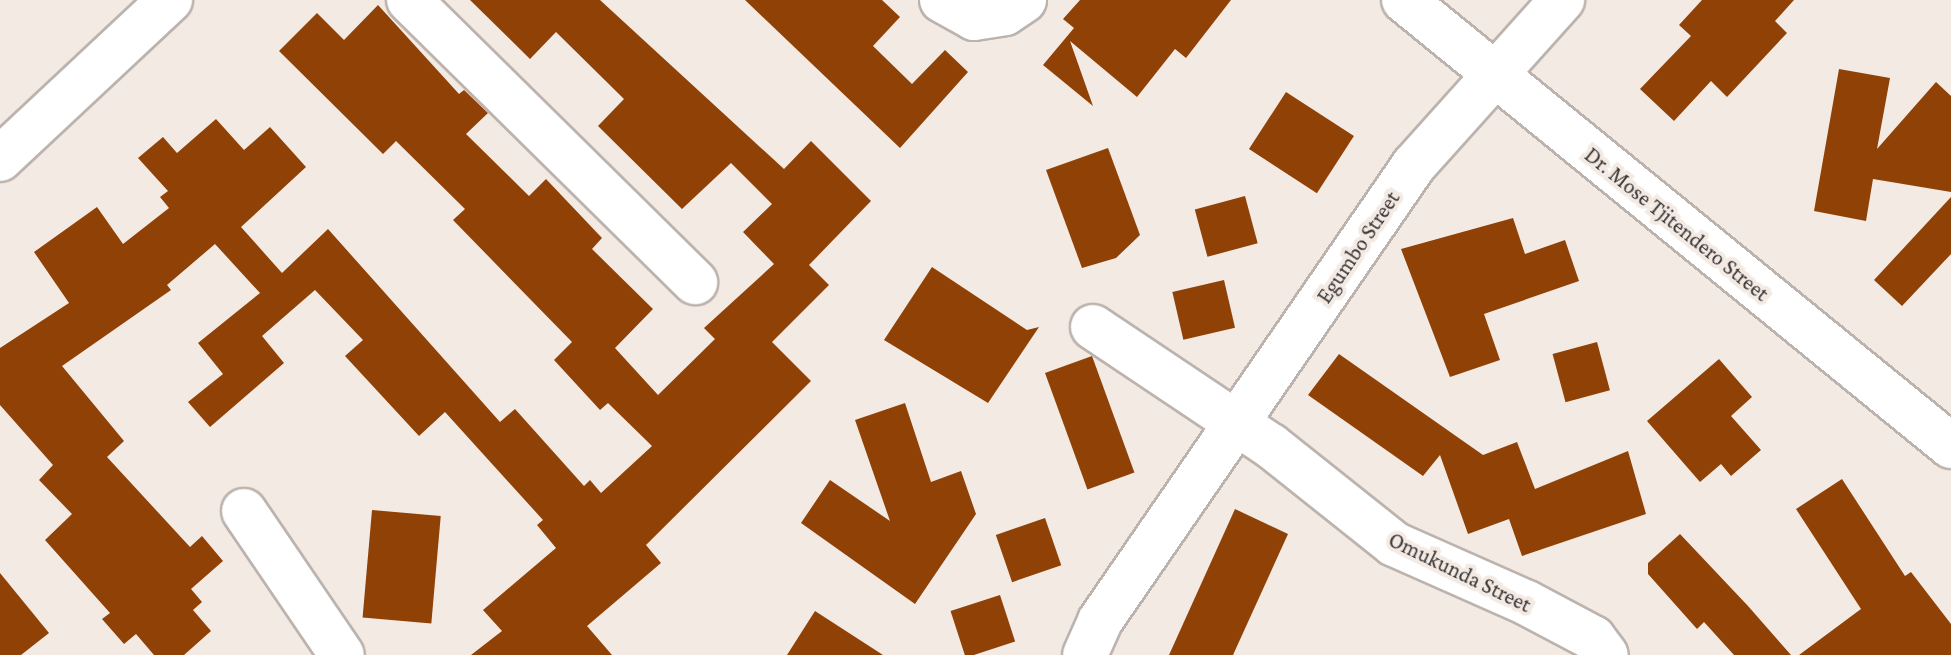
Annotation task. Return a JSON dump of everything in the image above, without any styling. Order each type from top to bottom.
[{"type":"street","points":[[0,159],[170,0]]},
{"type":"street","points":[[409,0],[695,282]]},
{"type":"street","points":[[942,0],[974,18],[1005,13],[1024,0]]},
{"type":"street","name":"Dr. Mose Tjitendero Street","points":[[1404,0],[1951,446]]},
{"type":"street","name":"Egumbo Street","points":[[1085,655],[1100,621],[1237,429],[1414,165],[1491,74],[1562,0]]},
{"type":"street","points":[[1093,327],[1237,429]]},
{"type":"street","name":"Omukunda Street","points":[[1237,429],[1271,446],[1394,544],[1527,603],[1593,638],[1606,655]]},
{"type":"street","points":[[244,511],[342,655]]},
{"type":"building","points":[[470,0],[600,0],[784,169],[811,141],[871,201],[809,265],[829,285],[772,342],[811,381],[646,545],[661,563],[587,626],[612,655],[471,655],[502,631],[483,610],[556,548],[537,525],[543,520],[445,412],[419,436],[345,356],[363,340],[315,290],[262,336],[284,363],[210,427],[188,402],[223,374],[198,343],[260,293],[215,244],[167,285],[171,290],[62,366],[124,441],[107,457],[190,547],[202,536],[223,561],[191,589],[202,602],[193,610],[211,631],[184,655],[154,655],[136,634],[124,644],[102,619],[110,613],[45,540],[72,514],[39,480],[53,465],[0,405],[0,348],[69,303],[34,252],[97,207],[123,244],[169,208],[160,197],[168,191],[138,158],[163,137],[177,153],[216,119],[244,150],[270,127],[306,167],[241,227],[282,273],[328,229],[500,422],[515,409],[584,486],[590,480],[601,493],[652,446],[608,403],[600,410],[554,360],[572,342],[453,220],[465,209],[396,141],[383,154],[279,51],[317,13],[344,40],[378,5],[459,94],[464,90],[488,113],[466,134],[529,196],[546,179],[602,238],[592,249],[653,309],[615,348],[658,395],[715,339],[704,328],[774,264],[743,232],[772,204],[731,163],[682,209],[598,126],[624,99],[556,32],[530,59]]},
{"type":"building","points":[[745,0],[882,0],[900,17],[873,46],[912,84],[945,50],[968,72],[900,148]]},
{"type":"building","points":[[1080,0],[1231,0],[1186,58],[1175,49],[1137,97],[1070,41],[1093,106],[1043,65],[1074,28],[1063,19]]},
{"type":"building","points":[[1702,0],[1794,0],[1775,21],[1787,33],[1727,97],[1711,81],[1674,121],[1640,89],[1691,36],[1679,25]]},
{"type":"building","points":[[1839,69],[1890,78],[1877,149],[1936,82],[1951,96],[1951,192],[1873,179],[1866,221],[1814,211]]},
{"type":"building","points":[[1286,92],[1354,136],[1317,193],[1249,149]]},
{"type":"building","points":[[1108,148],[1140,235],[1116,258],[1082,268],[1046,170]]},
{"type":"building","points":[[1245,196],[1258,243],[1207,257],[1195,209]]},
{"type":"building","points":[[1951,197],[1951,254],[1902,306],[1874,280]]},
{"type":"building","points":[[1513,218],[1525,254],[1565,240],[1579,281],[1484,314],[1500,360],[1450,377],[1401,249]]},
{"type":"building","points":[[932,267],[1027,330],[1039,327],[988,403],[884,340]]},
{"type":"building","points":[[1224,280],[1235,328],[1183,340],[1172,292]]},
{"type":"building","points":[[1597,342],[1610,390],[1566,402],[1553,354]]},
{"type":"building","points":[[1339,354],[1483,455],[1517,442],[1535,489],[1628,451],[1646,514],[1522,556],[1509,519],[1468,534],[1440,455],[1423,476],[1308,395]]},
{"type":"building","points":[[1092,356],[1134,473],[1087,490],[1045,373]]},
{"type":"building","points":[[1719,359],[1752,397],[1731,416],[1761,450],[1731,476],[1721,464],[1700,482],[1647,421]]},
{"type":"building","points":[[905,403],[931,482],[961,471],[976,514],[915,604],[801,523],[830,480],[890,521],[855,420]]},
{"type":"building","points":[[1842,479],[1905,576],[1911,572],[1951,624],[1951,655],[1799,655],[1861,609],[1796,509]]},
{"type":"building","points":[[1235,509],[1288,534],[1233,655],[1169,655]]},
{"type":"building","points":[[372,510],[441,516],[431,624],[363,618]]},
{"type":"building","points":[[1045,518],[1061,565],[1012,582],[996,535]]},
{"type":"building","points":[[1680,534],[1791,655],[1734,655],[1704,622],[1697,629],[1648,574],[1648,563]]},
{"type":"building","points":[[0,573],[49,633],[21,655],[0,655]]},
{"type":"building","points":[[1000,595],[1015,642],[965,655],[951,611]]},
{"type":"building","points":[[815,611],[883,655],[787,655]]}]
